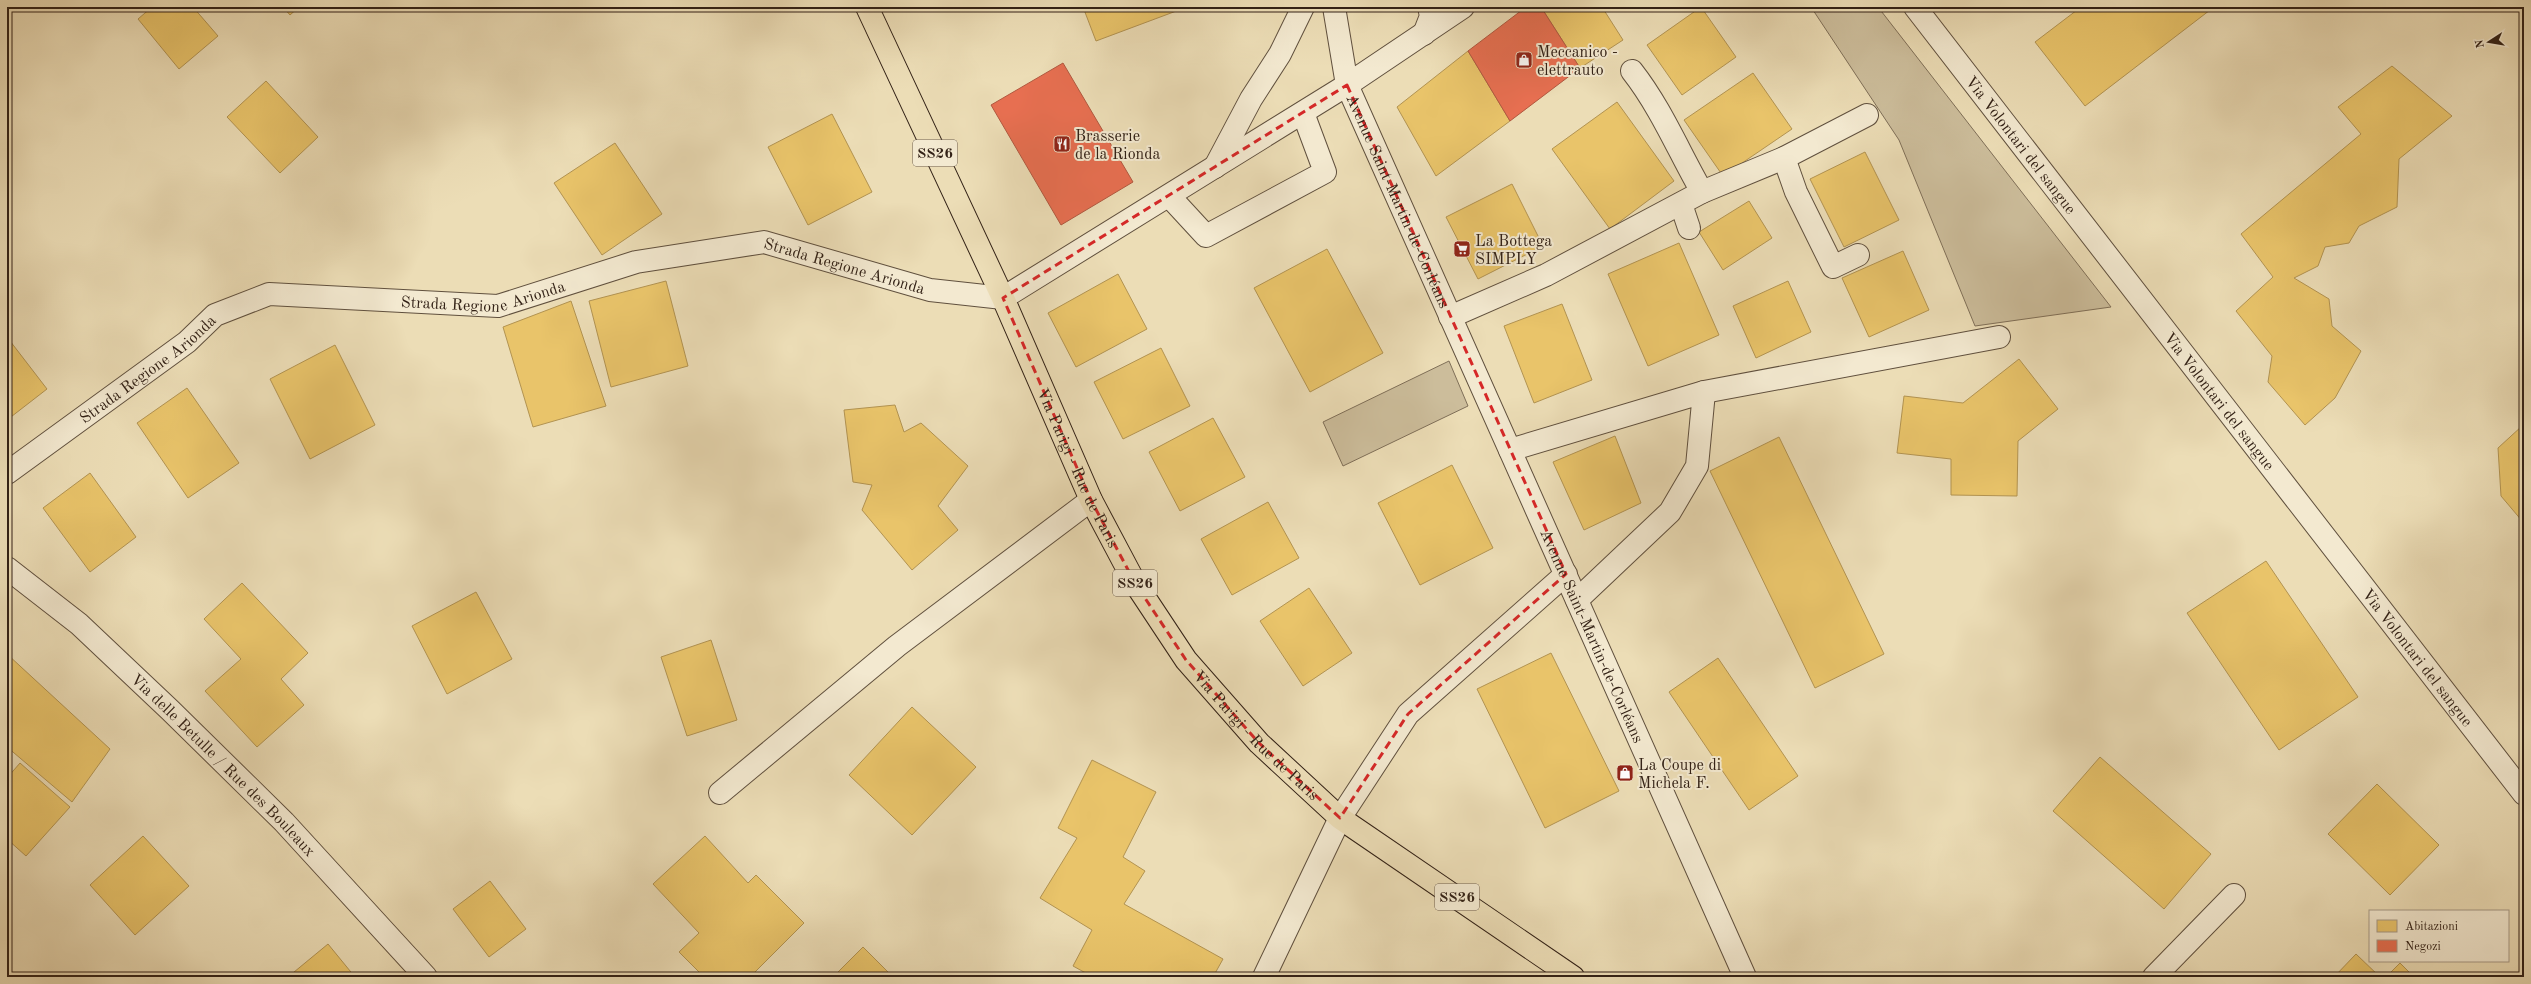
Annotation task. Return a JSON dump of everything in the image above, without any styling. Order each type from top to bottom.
[{"type":"main road","name":"Via Parigi - Rue de Paris","points":[[867,7],[1003,298],[1091,500],[1135,583],[1186,660],[1259,743],[1340,818],[1573,977]]},
{"type":"street","points":[[1215,168],[1251,99],[1280,54],[1303,7]]},
{"type":"street","name":"Avenue Saint-Martin-de-Corléans","points":[[1334,7],[1347,85],[1745,977]]},
{"type":"street","points":[[1424,34],[1431,16],[1429,7]]},
{"type":"street","points":[[1003,298],[1170,197],[1303,113],[1463,7]]},
{"type":"street","name":"Via Volontari del sangue","points":[[1915,7],[2524,794]]},
{"type":"street","points":[[1632,71],[1661,114],[1677,148],[1702,192]]},
{"type":"street","points":[[1170,197],[1206,236],[1325,172],[1303,113]]},
{"type":"street","name":"Avenue Saint-Martin-de-Corléans","points":[[1450,316],[1546,275],[1702,192],[1784,158],[1810,143],[1866,116]]},
{"type":"street","points":[[1784,158],[1796,192],[1833,267],[1858,255]]},
{"type":"street","points":[[1681,204],[1689,228]]},
{"type":"street","name":"Strada Regione Arionda","points":[[7,473],[187,342],[215,315],[269,294],[498,306],[636,262],[764,242],[930,290],[1003,298]]},
{"type":"street","points":[[1510,450],[1704,392],[2000,337]]},
{"type":"street","points":[[1577,600],[1670,512],[1697,466],[1704,392]]},
{"type":"street","points":[[720,793],[897,646],[1091,500]]},
{"type":"street","name":"Via delle Betulle / Rue des Bouleaux","points":[[7,568],[79,624],[170,710],[284,822],[426,977]]},
{"type":"street","points":[[1264,977],[1340,818],[1408,714],[1566,574]]},
{"type":"street","points":[[2154,977],[2234,895]]},
{"type":"highlighted area","points":[[1347,85],[1566,574],[1408,714],[1340,818],[1259,743],[1186,660],[1135,583],[1091,500],[1003,298]]},
{"type":"shaded area","points":[[1811,7],[1878,7],[2111,307],[1975,326],[1899,140]]},
{"type":"shaded area","points":[[1449,361],[1468,406],[1343,466],[1323,422]]},
{"type":"building: Abitazioni","points":[[152,7],[193,7],[218,36],[179,69],[138,19]]},
{"type":"building: Abitazioni","points":[[283,7],[299,7],[290,15]]},
{"type":"building: Abitazioni","points":[[1083,7],[1187,7],[1096,41]]},
{"type":"building: Abitazioni","points":[[1541,7],[1602,7],[1623,40],[1580,68]]},
{"type":"building: Abitazioni","points":[[1701,7],[1736,57],[1682,95],[1647,45]]},
{"type":"building: Abitazioni","points":[[2081,7],[2214,7],[2085,106],[2035,42]]},
{"type":"building: Abitazioni","points":[[2514,7],[2524,7],[2524,13],[2522,15]]},
{"type":"building: Abitazioni","points":[[1468,51],[1510,121],[1436,176],[1397,107]]},
{"type":"building: Abitazioni","points":[[2392,66],[2452,116],[2399,159],[2397,207],[2359,226],[2349,243],[2325,247],[2318,266],[2294,278],[2329,299],[2332,326],[2361,351],[2335,398],[2305,425],[2268,382],[2272,356],[2236,311],[2273,277],[2241,234],[2361,134],[2338,107]]},
{"type":"building: Abitazioni","points":[[1753,73],[1792,129],[1723,176],[1684,120]]},
{"type":"building: Abitazioni","points":[[266,81],[318,137],[280,173],[227,117]]},
{"type":"building: Abitazioni","points":[[1617,102],[1674,181],[1610,229],[1552,149]]},
{"type":"building: Abitazioni","points":[[832,114],[872,192],[808,225],[768,147]]},
{"type":"building: Abitazioni","points":[[615,143],[662,214],[602,255],[554,183]]},
{"type":"building: Abitazioni","points":[[1865,152],[1899,220],[1844,247],[1810,179]]},
{"type":"building: Abitazioni","points":[[1512,184],[1543,246],[1478,279],[1446,217]]},
{"type":"building: Abitazioni","points":[[1749,201],[1772,238],[1723,270],[1699,232]]},
{"type":"building: Abitazioni","points":[[1679,243],[1719,335],[1648,366],[1608,274]]},
{"type":"building: Abitazioni","points":[[1327,249],[1383,353],[1310,392],[1254,288]]},
{"type":"building: Abitazioni","points":[[1903,251],[1929,310],[1869,337],[1842,278]]},
{"type":"building: Abitazioni","points":[[1118,274],[1147,329],[1076,367],[1048,313]]},
{"type":"building: Abitazioni","points":[[666,281],[688,366],[611,387],[589,301]]},
{"type":"building: Abitazioni","points":[[1788,281],[1811,332],[1756,358],[1733,306]]},
{"type":"building: Abitazioni","points":[[571,301],[606,406],[533,427],[503,327]]},
{"type":"building: Abitazioni","points":[[1562,304],[1592,380],[1534,403],[1504,326]]},
{"type":"building: Abitazioni","points":[[7,337],[47,389],[7,420]]},
{"type":"building: Abitazioni","points":[[335,345],[375,425],[310,459],[270,379]]},
{"type":"building: Abitazioni","points":[[1161,348],[1190,406],[1123,439],[1094,382]]},
{"type":"building: Abitazioni","points":[[2019,359],[2058,409],[2018,441],[2017,496],[1951,495],[1951,459],[1897,453],[1904,396],[1963,403]]},
{"type":"building: Abitazioni","points":[[187,388],[239,463],[188,498],[137,423]]},
{"type":"building: Abitazioni","points":[[895,405],[904,432],[921,423],[968,466],[938,506],[958,530],[912,570],[862,510],[872,485],[853,482],[844,410]]},
{"type":"building: Abitazioni","points":[[1213,418],[1245,477],[1180,511],[1149,452]]},
{"type":"building: Abitazioni","points":[[2522,426],[2524,426],[2523,522],[2501,496],[2498,448]]},
{"type":"building: Abitazioni","points":[[1615,436],[1641,503],[1584,530],[1553,462]]},
{"type":"building: Abitazioni","points":[[1779,437],[1884,654],[1815,688],[1710,471]]},
{"type":"building: Abitazioni","points":[[1452,465],[1493,548],[1420,585],[1378,503]]},
{"type":"building: Abitazioni","points":[[90,473],[136,537],[90,572],[43,508]]},
{"type":"building: Abitazioni","points":[[1268,502],[1299,558],[1232,595],[1201,539]]},
{"type":"building: Abitazioni","points":[[2266,561],[2358,697],[2279,750],[2187,613]]},
{"type":"building: Abitazioni","points":[[242,583],[308,653],[281,679],[304,705],[257,747],[205,691],[241,659],[204,619]]},
{"type":"building: Abitazioni","points":[[1309,588],[1352,653],[1303,686],[1260,621]]},
{"type":"building: Abitazioni","points":[[476,592],[512,659],[447,694],[412,626]]},
{"type":"building: Abitazioni","points":[[711,640],[737,720],[687,736],[661,657]]},
{"type":"building: Abitazioni","points":[[1551,653],[1619,791],[1545,828],[1477,689]]},
{"type":"building: Abitazioni","points":[[7,654],[110,749],[72,802],[7,747]]},
{"type":"building: Abitazioni","points":[[1718,658],[1798,776],[1749,810],[1669,692]]},
{"type":"building: Abitazioni","points":[[912,707],[976,767],[912,835],[849,775]]},
{"type":"building: Abitazioni","points":[[2100,757],[2211,854],[2164,909],[2053,811]]},
{"type":"building: Abitazioni","points":[[1092,760],[1156,792],[1123,857],[1145,871],[1124,904],[1223,959],[1213,977],[1093,977],[1073,966],[1092,930],[1040,898],[1077,838],[1058,828]]},
{"type":"building: Abitazioni","points":[[20,763],[70,807],[26,856],[7,839],[7,778]]},
{"type":"building: Abitazioni","points":[[2377,784],[2439,845],[2390,895],[2328,834]]},
{"type":"building: Abitazioni","points":[[143,836],[189,886],[135,935],[90,885]]},
{"type":"building: Abitazioni","points":[[705,836],[748,883],[756,875],[804,923],[750,977],[704,977],[679,952],[699,933],[653,884]]},
{"type":"building: Abitazioni","points":[[490,881],[526,929],[489,957],[453,909]]},
{"type":"building: Abitazioni","points":[[328,944],[355,977],[288,977]]},
{"type":"building: Abitazioni","points":[[863,947],[893,977],[833,977]]},
{"type":"building: Abitazioni","points":[[2356,954],[2380,977],[2334,977]]},
{"type":"building: Abitazioni","points":[[2400,963],[2414,977],[2386,977]]},
{"type":"building: Negozi","name":"Meccanico - elettrauto","points":[[1526,7],[1541,7],[1580,68],[1510,121],[1468,51]]},
{"type":"building: Negozi","name":"Brasserie de la Rionda","points":[[1063,63],[1133,182],[1061,225],[991,105]]},
{"type":"place","name":"Meccanico - elettrauto","points":[[1524,60]]},
{"type":"place","name":"Brasserie de la Rionda","points":[[1062,144]]},
{"type":"place","name":"La Bottega SIMPLY","points":[[1462,249]]},
{"type":"place","name":"La Coupe di Michela F.","points":[[1625,773]]}]
